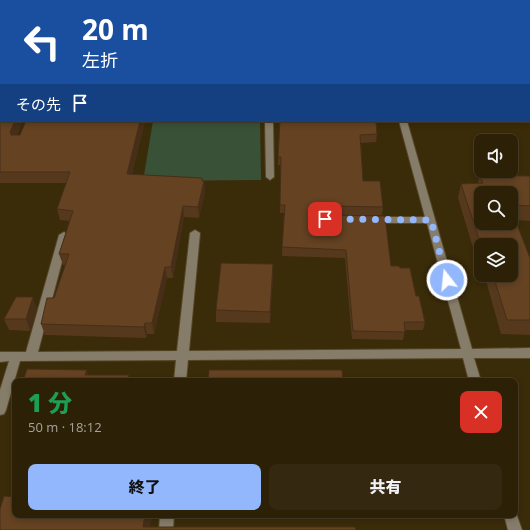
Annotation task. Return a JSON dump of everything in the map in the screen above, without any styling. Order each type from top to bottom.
[{"type":"street","points":[[269,122],[270,177]]},
{"type":"street","points":[[403,122],[474,378]]},
{"type":"street","points":[[363,220],[431,220]]},
{"type":"street","points":[[180,378],[195,233]]},
{"type":"street","points":[[30,356],[64,235]]},
{"type":"street","points":[[0,357],[468,354],[530,352]]},
{"type":"street","points":[[0,410],[16,357]]},
{"type":"street","points":[[166,530],[167,518]]},
{"type":"street","points":[[512,518],[515,530]]},
{"type":"green space","points":[[153,122],[260,122],[261,180],[143,181]]},
{"type":"building","points":[[0,122],[15,122],[10,132],[11,135],[20,135],[26,122],[140,122],[127,174],[202,178],[202,181],[204,181],[198,207],[183,206],[171,267],[165,267],[152,323],[145,323],[144,327],[41,324],[47,298],[54,298],[69,254],[59,254],[73,211],[57,209],[70,172],[0,172]]},
{"type":"building","points":[[280,122],[376,122],[377,134],[360,135],[363,181],[380,181],[383,207],[326,206],[319,211],[326,215],[385,216],[391,266],[410,268],[416,296],[419,296],[425,322],[404,322],[405,332],[353,331],[346,250],[282,247],[285,205],[280,205],[281,157],[278,157]]},
{"type":"building","points":[[518,176],[530,176],[530,206],[518,205],[518,186],[474,186],[474,224],[461,184],[483,183],[481,178],[518,178]]},
{"type":"building","points":[[518,227],[530,258],[530,320],[507,320],[495,282],[518,282],[518,238],[479,238],[476,230],[518,230]]},
{"type":"building","points":[[221,263],[273,264],[270,312],[216,310]]},
{"type":"building","points":[[16,297],[33,297],[26,319],[4,319]]},
{"type":"building","points":[[27,369],[87,370],[85,375],[129,375],[128,378],[24,378]]},
{"type":"building","points":[[209,370],[342,370],[343,378],[208,378]]},
{"type":"building","points":[[4,496],[12,497],[12,518],[144,518],[143,527],[355,527],[356,530],[0,530],[0,509]]},
{"type":"route","points":[[325,219],[431,220],[447,280]]}]
